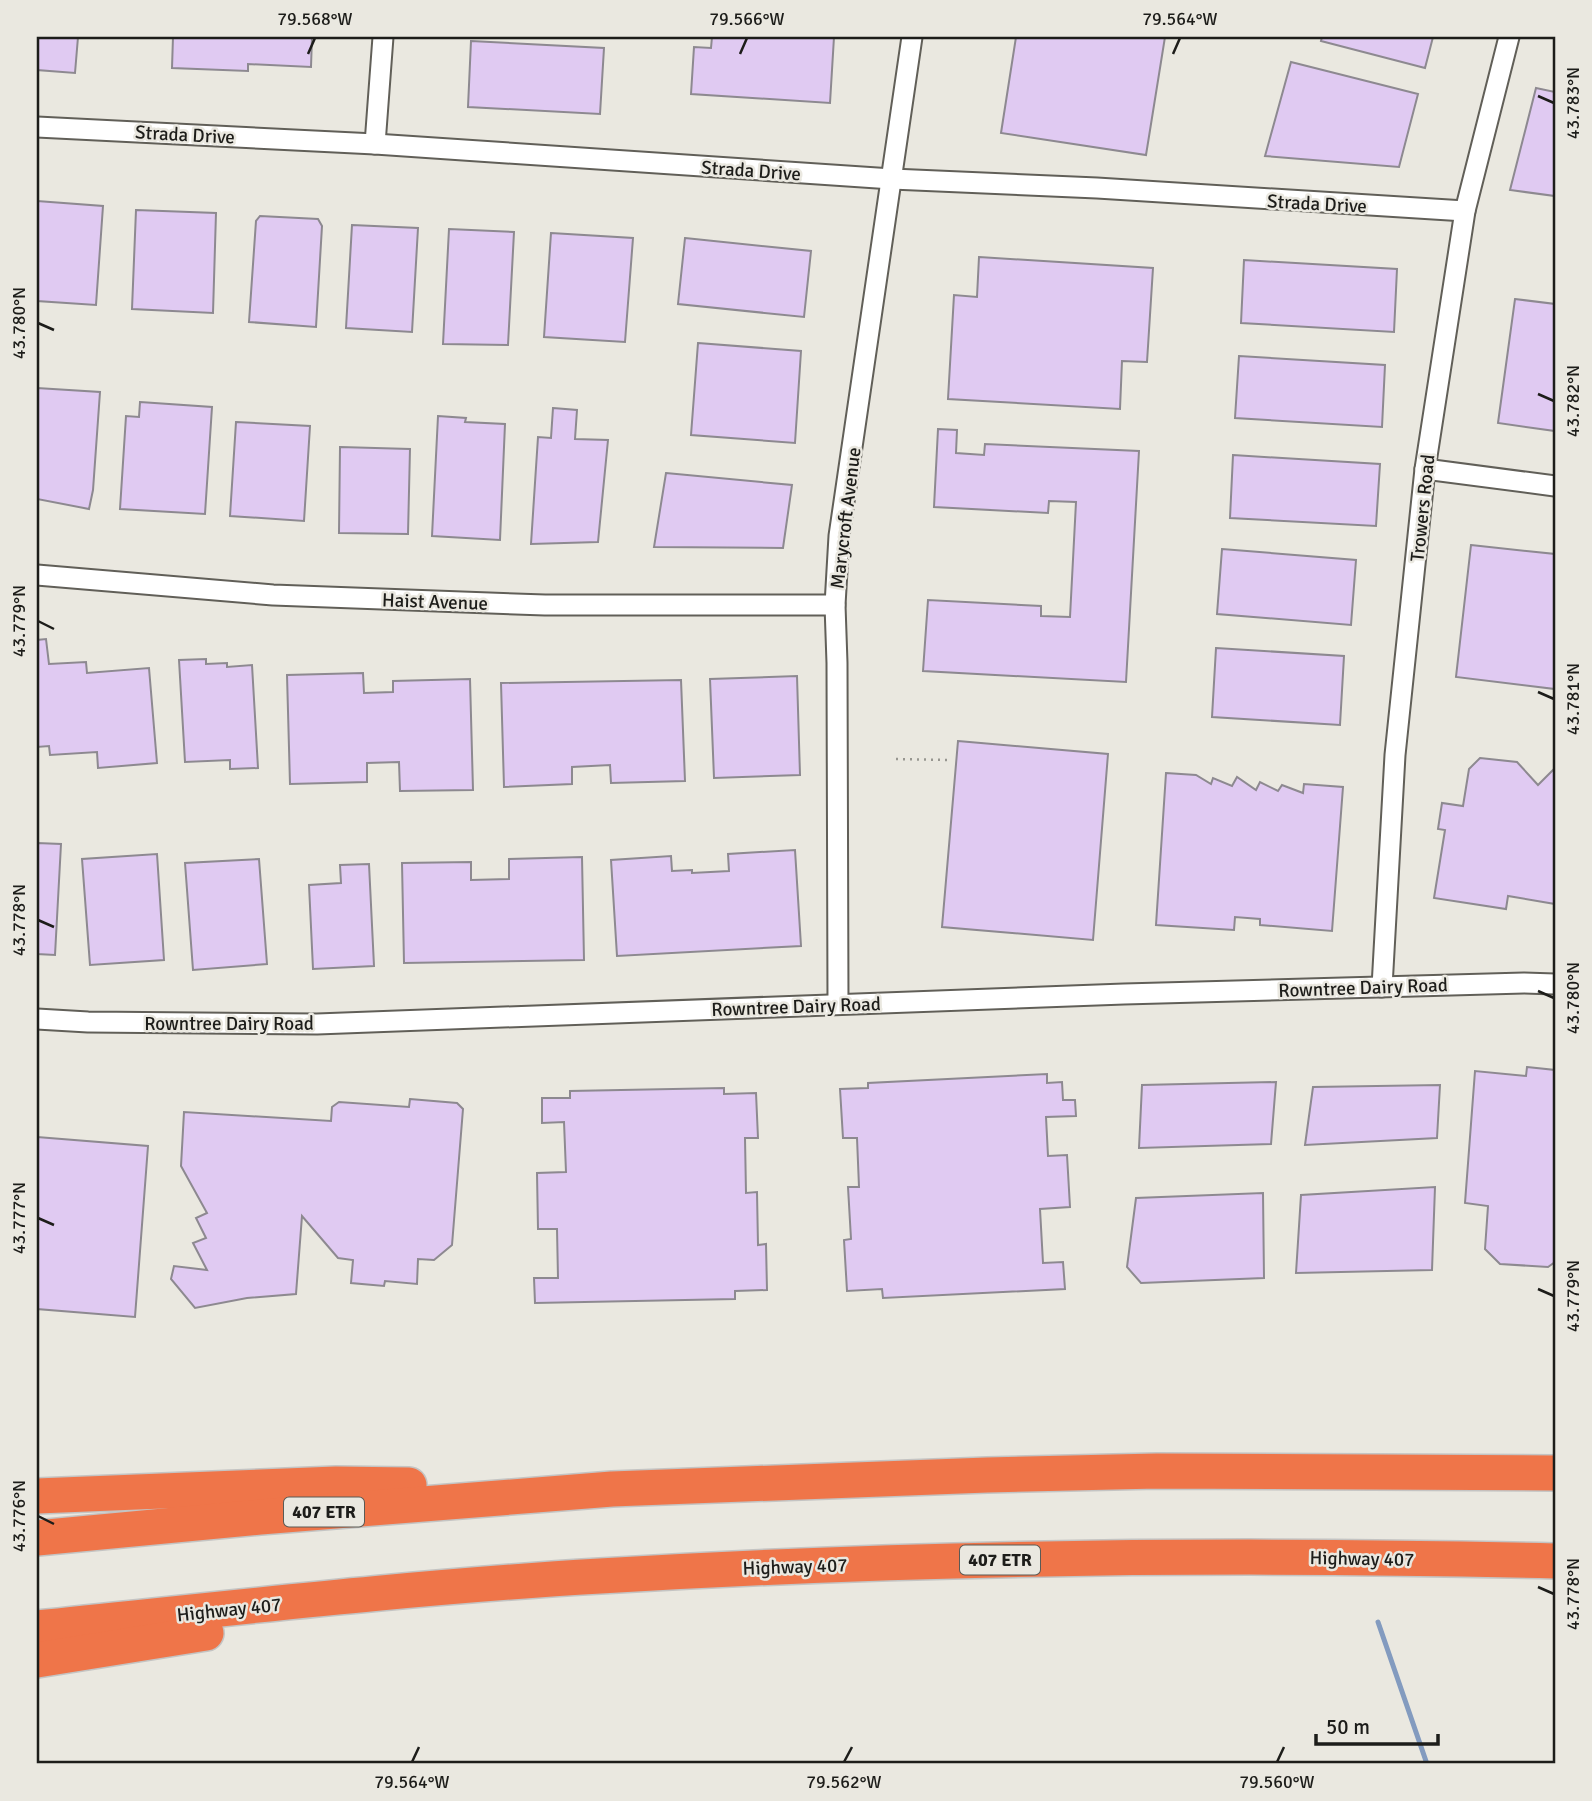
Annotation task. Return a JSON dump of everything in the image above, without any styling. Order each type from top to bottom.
[{"type":"highway","name":"407 ETR","points":[[37,1538],[612,1489],[1157,1471],[1555,1473]]},
{"type":"highway","points":[[37,1496],[336,1484],[612,1489]]},
{"type":"highway","name":"Highway 407","points":[[37,1628],[445,1587],[597,1576],[921,1561],[1282,1557],[1555,1561]]},
{"type":"highway","points":[[37,1660],[202,1634],[445,1587]]},
{"type":"street","points":[[375,144],[383,37]]},
{"type":"street","name":"Marycroft Avenue","points":[[838,1004],[835,605],[839,537],[912,37]]},
{"type":"street","name":"Trowers Road","points":[[1382,987],[1395,755],[1425,469],[1465,211],[1509,37]]},
{"type":"street","name":"Strada Drive","points":[[37,127],[375,144],[892,179],[1097,188],[1465,211]]},
{"type":"street","points":[[1425,469],[1555,486]]},
{"type":"street","name":"Haist Avenue","points":[[37,575],[274,595],[399,600],[545,605],[835,605]]},
{"type":"street","name":"Rowntree Dairy Road","points":[[37,1018],[88,1023],[317,1024],[838,1004],[1555,984]]},
{"type":"path","points":[[896,759],[951,760]]},
{"type":"building","points":[[37,37],[78,37],[75,73],[37,70]]},
{"type":"building","points":[[173,37],[312,37],[311,67],[248,64],[248,71],[172,68]]},
{"type":"building","points":[[712,37],[834,37],[830,103],[691,94],[694,47],[711,48]]},
{"type":"building","points":[[1016,37],[1165,37],[1146,155],[1001,133]]},
{"type":"building","points":[[1322,37],[1433,37],[1425,68],[1321,41]]},
{"type":"building","points":[[471,41],[604,48],[600,114],[468,107]]},
{"type":"building","points":[[1291,62],[1418,94],[1399,167],[1265,156]]},
{"type":"building","points":[[1536,88],[1555,92],[1555,196],[1510,190]]},
{"type":"building","points":[[37,201],[103,206],[96,305],[37,301]]},
{"type":"building","points":[[136,210],[216,213],[213,313],[132,309]]},
{"type":"building","points":[[260,216],[318,219],[322,226],[316,327],[249,322],[256,221]]},
{"type":"building","points":[[352,225],[418,228],[412,332],[346,328]]},
{"type":"building","points":[[449,229],[514,232],[508,345],[443,344]]},
{"type":"building","points":[[551,233],[633,238],[625,342],[544,337]]},
{"type":"building","points":[[685,238],[811,251],[804,317],[678,304]]},
{"type":"building","points":[[979,257],[1153,268],[1147,362],[1122,361],[1120,409],[948,399],[954,295],[977,297]]},
{"type":"building","points":[[1244,260],[1397,269],[1394,332],[1241,323]]},
{"type":"building","points":[[1515,299],[1555,304],[1555,431],[1498,423]]},
{"type":"building","points":[[698,343],[801,351],[795,443],[691,435]]},
{"type":"building","points":[[1239,356],[1385,365],[1382,427],[1235,418]]},
{"type":"building","points":[[37,388],[100,392],[93,490],[89,509],[37,499]]},
{"type":"building","points":[[140,402],[212,407],[205,514],[120,509],[126,416],[139,417]]},
{"type":"building","points":[[553,408],[577,410],[575,439],[608,440],[598,542],[531,544],[538,437],[551,438]]},
{"type":"building","points":[[438,416],[466,418],[465,422],[505,424],[500,540],[432,536]]},
{"type":"building","points":[[236,422],[310,426],[304,521],[230,516]]},
{"type":"building","points":[[938,429],[957,430],[956,453],[984,455],[985,444],[1139,451],[1126,682],[923,671],[928,600],[1041,606],[1041,616],[1070,617],[1076,502],[1049,501],[1048,513],[934,507]]},
{"type":"building","points":[[340,447],[410,449],[408,534],[339,533]]},
{"type":"building","points":[[1233,455],[1380,464],[1376,526],[1230,518]]},
{"type":"building","points":[[666,473],[792,485],[783,548],[654,547]]},
{"type":"building","points":[[1471,545],[1555,554],[1555,689],[1456,677]]},
{"type":"building","points":[[1222,549],[1356,560],[1351,625],[1217,614]]},
{"type":"building","points":[[46,639],[49,664],[86,662],[87,673],[149,668],[157,763],[98,768],[97,752],[50,755],[49,746],[37,747],[37,640]]},
{"type":"building","points":[[1216,648],[1344,656],[1340,725],[1212,717]]},
{"type":"building","points":[[206,659],[206,664],[227,663],[227,667],[252,665],[258,768],[230,769],[230,760],[185,762],[179,660]]},
{"type":"building","points":[[363,673],[364,693],[393,692],[393,681],[470,679],[473,790],[400,791],[399,762],[367,763],[367,782],[290,784],[287,675]]},
{"type":"building","points":[[797,676],[800,775],[714,778],[710,679]]},
{"type":"building","points":[[681,680],[685,781],[611,783],[610,765],[572,767],[572,784],[504,787],[501,683]]},
{"type":"building","points":[[958,741],[1108,754],[1093,940],[942,927]]},
{"type":"building","points":[[1480,758],[1517,762],[1538,785],[1555,768],[1555,904],[1508,896],[1506,909],[1434,898],[1445,830],[1438,829],[1442,803],[1463,806],[1469,769]]},
{"type":"building","points":[[1166,773],[1196,775],[1211,784],[1213,778],[1232,786],[1237,777],[1256,790],[1260,782],[1278,791],[1282,785],[1303,793],[1304,784],[1343,787],[1332,931],[1260,925],[1260,919],[1235,917],[1234,930],[1156,925]]},
{"type":"building","points":[[37,843],[61,844],[55,955],[37,954]]},
{"type":"building","points":[[795,850],[801,946],[617,956],[611,860],[671,856],[672,871],[729,871],[728,854]]},
{"type":"building","points":[[157,854],[164,960],[90,965],[82,859]]},
{"type":"building","points":[[582,857],[584,960],[404,963],[402,863],[471,862],[471,880],[509,879],[509,859]]},
{"type":"building","points":[[259,859],[267,964],[193,970],[185,863]]},
{"type":"building","points":[[369,864],[374,966],[313,969],[309,885],[341,883],[340,865]]},
{"type":"building","points":[[1527,1067],[1555,1070],[1555,1262],[1548,1267],[1500,1264],[1485,1249],[1488,1206],[1465,1203],[1475,1071],[1526,1076]]},
{"type":"building","points":[[1047,1074],[1047,1083],[1062,1082],[1063,1100],[1075,1100],[1076,1116],[1046,1117],[1048,1156],[1067,1155],[1070,1207],[1040,1209],[1043,1263],[1063,1262],[1065,1289],[883,1298],[882,1289],[847,1291],[844,1240],[851,1239],[848,1187],[859,1187],[857,1138],[843,1138],[840,1089],[868,1088],[868,1083]]},
{"type":"building","points":[[1276,1082],[1271,1144],[1139,1148],[1142,1085]]},
{"type":"building","points":[[1440,1085],[1437,1138],[1305,1145],[1313,1087]]},
{"type":"building","points":[[724,1088],[724,1094],[756,1093],[758,1138],[745,1138],[746,1193],[757,1192],[758,1245],[766,1244],[767,1290],[735,1291],[735,1299],[535,1303],[534,1278],[558,1278],[557,1229],[538,1229],[537,1173],[566,1172],[564,1122],[542,1123],[542,1098],[570,1098],[570,1091]]},
{"type":"building","points":[[410,1099],[457,1103],[463,1109],[452,1245],[434,1260],[418,1259],[417,1284],[385,1281],[384,1286],[351,1283],[353,1260],[338,1258],[302,1216],[296,1294],[247,1298],[195,1308],[171,1279],[174,1266],[207,1270],[193,1243],[206,1238],[196,1218],[207,1213],[181,1166],[184,1112],[331,1121],[332,1107],[339,1102],[409,1107]]},
{"type":"building","points":[[37,1137],[148,1146],[135,1317],[37,1309]]},
{"type":"building","points":[[1435,1187],[1432,1270],[1296,1273],[1301,1195]]},
{"type":"building","points":[[1263,1193],[1264,1278],[1141,1283],[1127,1267],[1136,1198]]},
{"type":"waterway","points":[[1378,1622],[1427,1764]]}]
